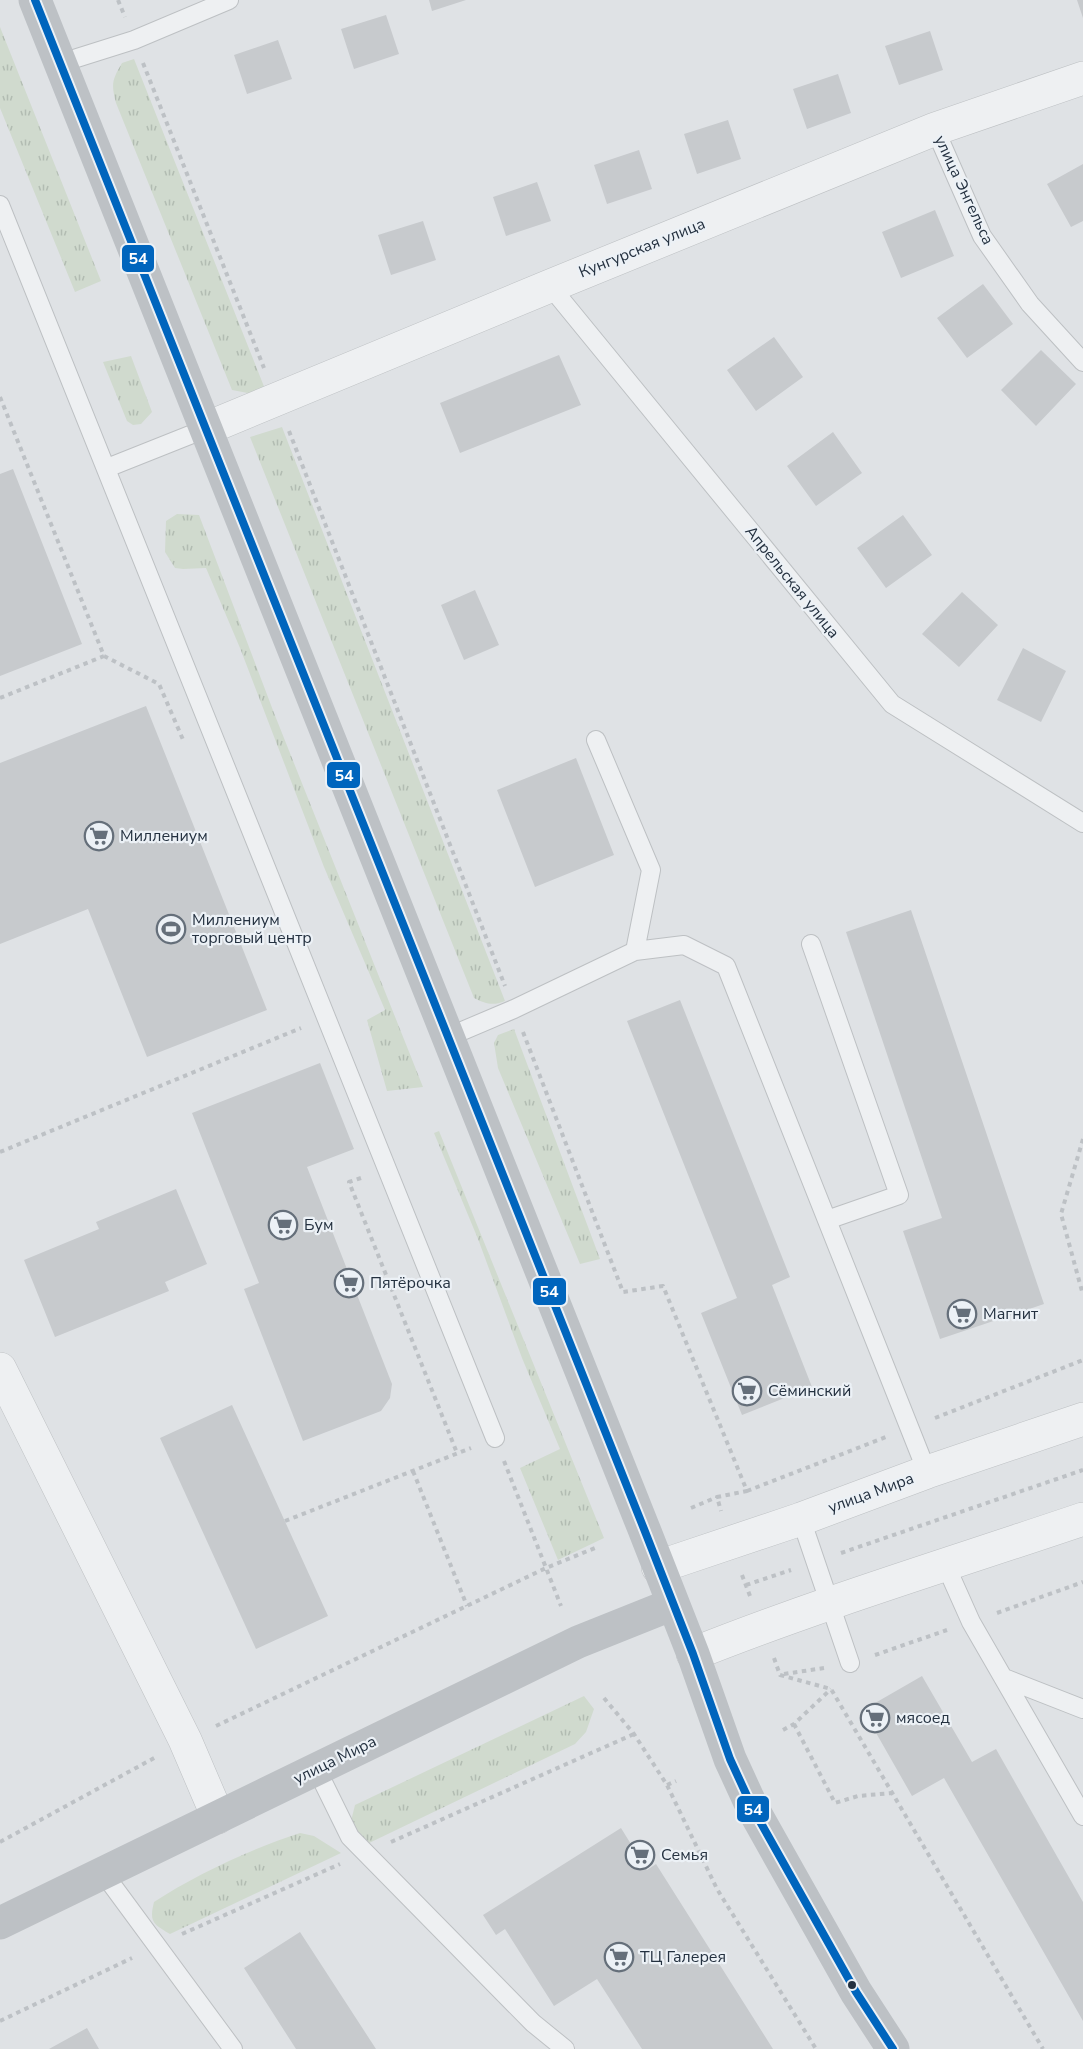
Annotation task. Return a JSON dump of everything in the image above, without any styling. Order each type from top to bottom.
[{"type":"main road","points":[[35,0],[693,1654],[730,1759],[753,1809],[856,1992],[893,2049]]},
{"type":"main road","name":"улица Мира","points":[[0,1923],[578,1642],[673,1604]]},
{"type":"street","name":"Кунгурская улица","points":[[205,429],[936,129],[1083,78]]},
{"type":"street","points":[[0,1369],[185,1740],[219,1817]]},
{"type":"street","name":"улица Мира","points":[[658,1567],[1083,1419]]},
{"type":"street","points":[[693,1654],[761,1626],[1083,1519]]},
{"type":"lane","points":[[61,63],[134,40],[229,0]]},
{"type":"lane","name":"улица Энгельса","points":[[936,129],[982,236],[1030,304],[1083,362]]},
{"type":"lane","points":[[0,205],[495,1438]]},
{"type":"lane","name":"Апрельская улица","points":[[550,286],[892,704],[1083,823]]},
{"type":"lane","points":[[107,468],[205,429]]},
{"type":"lane","points":[[596,740],[651,870],[635,951]]},
{"type":"lane","points":[[812,944],[899,1195],[827,1220]]},
{"type":"lane","points":[[448,1037],[514,1009],[635,951],[684,945],[726,966],[927,1472]]},
{"type":"lane","points":[[801,1519],[850,1663]]},
{"type":"lane","points":[[946,1566],[971,1622],[1083,1816]]},
{"type":"lane","points":[[1004,1678],[1083,1709]]},
{"type":"lane","points":[[317,1770],[350,1837],[533,2023],[565,2049]]},
{"type":"lane","points":[[104,1874],[233,2049]]},
{"type":"path","points":[[118,0],[276,398],[623,1292],[663,1286],[747,1491],[717,1497],[692,1508]]},
{"type":"path","points":[[0,397],[104,656],[159,684],[187,750]]},
{"type":"path","points":[[0,698],[104,656]]},
{"type":"path","points":[[0,1152],[327,1017]]},
{"type":"path","points":[[1083,1139],[1061,1214],[1083,1295]]},
{"type":"path","points":[[349,1182],[457,1453]]},
{"type":"path","points":[[495,1438],[561,1606]]},
{"type":"path","points":[[285,1521],[472,1447]]},
{"type":"path","points":[[746,1584],[817,1562],[1083,1470]]},
{"type":"path","points":[[413,1471],[467,1606]]},
{"type":"path","points":[[717,1497],[721,1512]]},
{"type":"path","points":[[0,1842],[185,1740],[546,1568],[595,1548]]},
{"type":"path","points":[[741,1571],[754,1605]]},
{"type":"path","points":[[780,1675],[850,1663],[1083,1582]]},
{"type":"path","points":[[773,1657],[780,1675]]},
{"type":"path","points":[[780,1675],[831,1689],[1043,2049]]},
{"type":"path","points":[[783,1730],[794,1724],[831,1689]]},
{"type":"path","points":[[604,1698],[634,1734],[667,1785],[717,1889],[816,2049]]},
{"type":"path","points":[[794,1724],[835,1803],[858,1796],[892,1793]]},
{"type":"path","points":[[0,2021],[157,1946],[634,1734]]},
{"type":"path","points":[[667,1785],[676,1781]]},
{"type":"green space","points":[[0,27],[101,281],[75,292],[0,108]]},
{"type":"green space","points":[[134,59],[265,389],[253,394],[232,390],[116,103],[113,82],[116,74],[122,63]]},
{"type":"green space","points":[[131,356],[152,412],[141,424],[133,425],[127,421],[103,362]]},
{"type":"green space","points":[[282,427],[505,1001],[490,1004],[474,998],[250,437]]},
{"type":"green space","points":[[177,514],[199,515],[274,713],[423,1087],[387,1091],[367,1020],[385,1010],[324,867],[240,648],[206,568],[175,568],[165,552],[166,521]]},
{"type":"green space","points":[[514,1029],[600,1259],[580,1264],[498,1068],[494,1043],[498,1035]]},
{"type":"green space","points":[[439,1131],[604,1538],[558,1560],[520,1468],[560,1449],[434,1133]]},
{"type":"green space","points":[[584,1696],[594,1709],[586,1732],[575,1744],[365,1845],[351,1821],[355,1805]]},
{"type":"green space","points":[[300,1833],[314,1836],[341,1853],[170,1934],[154,1922],[152,1914],[154,1902],[170,1892],[225,1863]]},
{"type":"building","points":[[429,0],[466,0],[432,11]]},
{"type":"building","points":[[1077,0],[1083,0],[1083,18]]},
{"type":"building","points":[[386,15],[399,54],[354,69],[341,29]]},
{"type":"building","points":[[930,31],[943,70],[899,85],[885,46]]},
{"type":"building","points":[[278,40],[292,79],[247,94],[234,55]]},
{"type":"building","points":[[838,74],[851,113],[807,129],[793,89]]},
{"type":"building","points":[[728,120],[741,159],[697,174],[684,134]]},
{"type":"building","points":[[639,150],[652,189],[607,204],[594,165]]},
{"type":"building","points":[[1083,164],[1083,221],[1071,227],[1047,184]]},
{"type":"building","points":[[537,182],[551,221],[506,236],[493,197]]},
{"type":"building","points":[[935,210],[954,256],[901,278],[882,232]]},
{"type":"building","points":[[423,221],[436,260],[391,275],[378,235]]},
{"type":"building","points":[[983,284],[1013,324],[967,358],[937,318]]},
{"type":"building","points":[[774,337],[803,377],[756,411],[727,370]]},
{"type":"building","points":[[1041,350],[1076,384],[1036,426],[1001,390]]},
{"type":"building","points":[[559,355],[581,405],[460,453],[440,403]]},
{"type":"building","points":[[833,432],[862,473],[816,506],[787,466]]},
{"type":"building","points":[[13,469],[82,644],[0,676],[0,474]]},
{"type":"building","points":[[903,515],[932,555],[886,588],[857,548]]},
{"type":"building","points":[[475,590],[499,645],[464,660],[441,605]]},
{"type":"building","points":[[962,592],[998,625],[959,667],[922,634]]},
{"type":"building","points":[[1023,648],[1066,671],[1041,722],[997,700]]},
{"type":"building","name":"Миллениум","points":[[146,706],[267,1010],[147,1057],[88,909],[0,944],[0,763]]},
{"type":"building","points":[[576,758],[614,855],[535,887],[497,790]]},
{"type":"building","points":[[911,910],[1044,1304],[940,1339],[903,1231],[942,1218],[846,932]]},
{"type":"building","points":[[680,1000],[790,1277],[772,1285],[812,1387],[742,1415],[701,1313],[737,1298],[627,1021]]},
{"type":"building","name":"Бум","points":[[320,1063],[354,1149],[307,1167],[392,1384],[390,1398],[381,1411],[303,1441],[244,1289],[259,1283],[192,1113]]},
{"type":"building","points":[[176,1189],[207,1264],[165,1282],[169,1291],[55,1337],[24,1260],[99,1229],[96,1222]]},
{"type":"building","points":[[232,1405],[328,1616],[256,1649],[160,1438]]},
{"type":"building","points":[[922,1676],[972,1762],[996,1749],[1083,1902],[1083,2021],[944,1778],[912,1796],[863,1710]]},
{"type":"building","name":"ТЦ Галерея","points":[[621,1828],[647,1870],[656,1864],[773,2049],[642,2049],[597,1979],[554,2006],[505,1929],[496,1935],[483,1915]]},
{"type":"building","points":[[300,1932],[376,2049],[296,2049],[244,1968]]},
{"type":"building","points":[[87,2028],[99,2049],[49,2049]]},
{"type":"transit line","name":"54","points":[[35,0],[644,1529],[693,1654],[730,1759],[753,1809],[856,1992],[893,2049]]},
{"type":"place","name":"Миллениум","points":[[99,836]]},
{"type":"place","name":"Миллениум торговый центр","points":[[171,929]]},
{"type":"place","name":"Бум","points":[[283,1225]]},
{"type":"place","name":"Пятёрочка","points":[[349,1283]]},
{"type":"place","name":"Магнит","points":[[962,1314]]},
{"type":"place","name":"Сёминский","points":[[747,1391]]},
{"type":"place","name":"мясоед","points":[[875,1718]]},
{"type":"place","name":"Семья","points":[[640,1855]]},
{"type":"place","name":"ТЦ Галерея","points":[[619,1957]]}]
